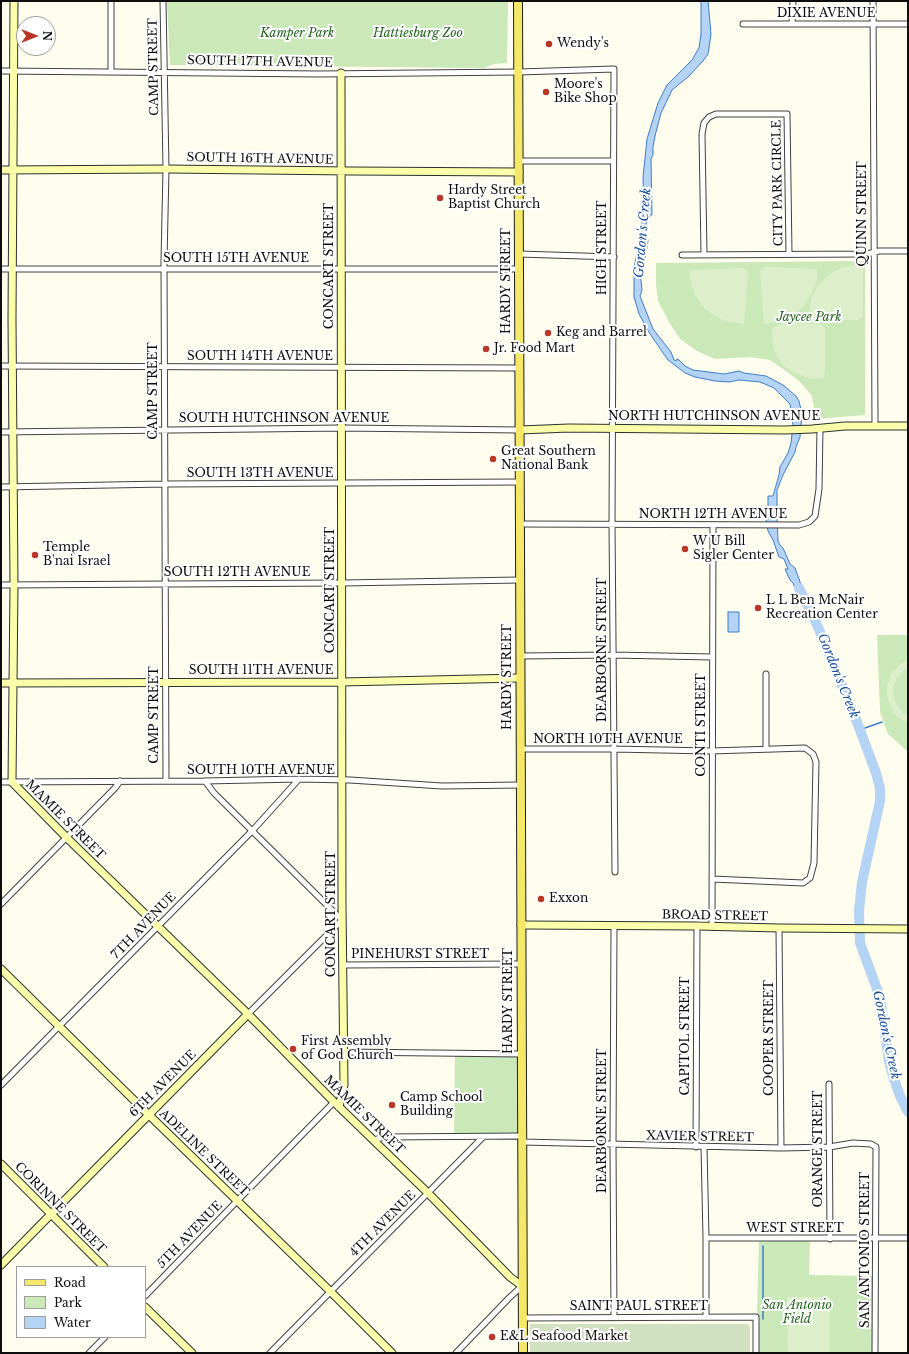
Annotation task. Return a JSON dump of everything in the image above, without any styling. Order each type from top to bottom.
[{"type":"main road","name":"HARDY STREET","points":[[518,1],[522,1353]]},
{"type":"street","name":"MAMIE STREET","points":[[14,1],[12,170],[12,432],[14,585],[12,782],[66,837],[248,1014],[510,1277],[522,1286]]},
{"type":"street","points":[[111,1],[111,71]]},
{"type":"street","name":"CAMP STREET","points":[[163,1],[163,71],[166,169],[164,268],[166,781]]},
{"type":"street","points":[[792,1],[792,24]]},
{"type":"street","name":"QUINN STREET","points":[[873,1],[875,426]]},
{"type":"street","name":"DIXIE AVENUE","points":[[743,24],[908,24]]},
{"type":"street","name":"SOUTH 17TH AVENUE","points":[[1,71],[341,73],[518,72],[614,69]]},
{"type":"street","name":"HIGH STREET","points":[[613,428],[614,69]]},
{"type":"street","name":"CONCART STREET","points":[[337,1104],[344,1085],[342,920],[341,73]]},
{"type":"street","name":"CITY PARK CIRCLE","points":[[704,254],[702,134],[704,123],[709,117],[716,114],[787,114],[789,254]]},
{"type":"street","points":[[519,161],[613,161]]},
{"type":"street","name":"SOUTH 16TH AVENUE","points":[[1,170],[166,169],[519,172]]},
{"type":"street","points":[[682,255],[867,254],[880,251],[908,251]]},
{"type":"street","points":[[519,254],[614,257]]},
{"type":"street","name":"SOUTH 15TH AVENUE","points":[[1,269],[519,269]]},
{"type":"street","name":"SOUTH 14TH AVENUE","points":[[1,366],[520,368]]},
{"type":"street","name":"NORTH HUTCHINSON AVENUE","points":[[520,430],[613,428],[786,430],[845,426],[908,426]]},
{"type":"street","name":"SOUTH HUTCHINSON AVENUE","points":[[1,432],[342,428],[520,430]]},
{"type":"street","name":"DEARBORNE STREET","points":[[613,428],[613,749],[615,872]]},
{"type":"street","name":"NORTH 12TH AVENUE","points":[[520,524],[799,525],[809,522],[815,516],[820,472],[820,428]]},
{"type":"street","name":"SOUTH 13TH AVENUE","points":[[1,487],[165,484],[520,482]]},
{"type":"street","name":"CONTI STREET","points":[[712,926],[713,525]]},
{"type":"street","name":"SOUTH 12TH AVENUE","points":[[1,585],[342,583],[520,580]]},
{"type":"street","points":[[520,656],[613,655],[712,657]]},
{"type":"street","points":[[766,674],[766,749]]},
{"type":"street","name":"SOUTH 11TH AVENUE","points":[[1,683],[342,682],[520,678]]},
{"type":"street","name":"NORTH 10TH AVENUE","points":[[521,749],[712,750],[805,748],[813,754],[816,762],[814,864],[810,878],[803,882],[712,879]]},
{"type":"street","name":"SOUTH 10TH AVENUE","points":[[1,782],[299,779],[442,786],[521,785]]},
{"type":"street","name":"7TH AVENUE","points":[[1,1085],[253,830],[299,779]]},
{"type":"street","points":[[1,904],[115,788],[120,781]]},
{"type":"street","points":[[206,781],[214,793],[253,830],[342,920]]},
{"type":"street","name":"6TH AVENUE","points":[[1,1265],[148,1114],[342,920]]},
{"type":"street","name":"BROAD STREET","points":[[521,925],[712,926],[908,930]]},
{"type":"street","name":"DEARBORNE STREET","points":[[614,925],[614,1317]]},
{"type":"street","name":"CAPITOL STREET","points":[[696,1147],[697,926]]},
{"type":"street","name":"COOPER STREET","points":[[779,928],[780,1148]]},
{"type":"street","name":"PINEHURST STREET","points":[[343,965],[521,964]]},
{"type":"street","name":"ADELINE STREET","points":[[1,969],[392,1353]]},
{"type":"street","points":[[344,1052],[522,1054]]},
{"type":"street","name":"ORANGE STREET","points":[[829,1084],[830,1239]]},
{"type":"street","name":"5TH AVENUE","points":[[146,1295],[237,1201],[337,1104]]},
{"type":"street","points":[[374,1140],[384,1137],[483,1137],[522,1139]]},
{"type":"street","name":"4TH AVENUE","points":[[270,1353],[483,1137]]},
{"type":"street","name":"XAVIER STREET","points":[[522,1139],[613,1145],[696,1147],[829,1147],[854,1143],[871,1144],[876,1148]]},
{"type":"street","points":[[704,1147],[706,1317]]},
{"type":"street","name":"SAN ANTONIO STREET","points":[[875,1353],[876,1148]]},
{"type":"street","name":"CORINNE STREET","points":[[1,1164],[103,1266]]},
{"type":"street","name":"WEST STREET","points":[[706,1238],[908,1238]]},
{"type":"street","points":[[456,1353],[522,1286]]},
{"type":"street","points":[[146,1308],[192,1353]]},
{"type":"street","name":"SAINT PAUL STREET","points":[[522,1318],[756,1317],[756,1353]]},
{"type":"street","points":[[89,1353],[104,1338]]},
{"type":"green space","name":"Kamper Park","points":[[167,1],[508,1],[507,63],[494,64],[484,68],[170,65]]},
{"type":"green space","name":"Jaycee Park","points":[[865,261],[865,415],[816,419],[812,396],[800,382],[790,374],[770,360],[750,357],[715,359],[697,351],[680,339],[658,301],[656,263]]},
{"type":"green space","points":[[863,264],[863,316],[859,320],[809,320],[810,304],[813,294],[820,284],[830,274],[843,267]]},
{"type":"green space","points":[[765,267],[817,269],[817,280],[803,307],[790,317],[777,322],[764,324],[760,272]]},
{"type":"green space","points":[[744,268],[748,272],[744,324],[724,321],[703,307],[695,295],[690,280],[689,270]]},
{"type":"green space","points":[[784,323],[822,324],[825,329],[824,378],[812,379],[793,372],[785,367],[776,355],[773,345],[772,328]]},
{"type":"green space","points":[[877,635],[908,635],[908,752],[888,734],[880,712]]},
{"type":"green space","points":[[908,659],[908,668],[898,676],[893,688],[896,703],[900,710],[908,716],[908,724],[894,714],[887,697],[887,686],[891,674],[899,665]]},
{"type":"green space","points":[[455,1053],[522,1054],[522,1136],[454,1137]]},
{"type":"green space","name":"San Antonio Field","points":[[759,1239],[810,1239],[809,1275],[875,1276],[875,1353],[756,1353]]},
{"type":"green space","points":[[787,1297],[830,1297],[830,1353],[788,1353]]},
{"type":"green space","points":[[530,1324],[748,1324],[750,1327],[750,1353],[530,1353]]},
{"type":"water","points":[[701,1],[708,1],[711,34],[708,54],[688,77],[672,90],[661,113],[655,136],[653,155],[651,159],[652,214],[646,225],[648,241],[645,259],[641,264],[640,271],[642,290],[640,296],[653,329],[671,352],[674,360],[679,360],[685,366],[693,370],[724,374],[739,371],[766,376],[783,385],[796,396],[799,401],[802,414],[800,437],[795,452],[777,490],[777,517],[778,541],[790,564],[795,568],[804,593],[804,599],[799,598],[793,583],[790,580],[785,569],[788,569],[784,559],[779,557],[768,531],[766,520],[768,496],[773,496],[780,467],[788,453],[791,443],[793,425],[790,404],[774,388],[760,382],[739,380],[729,382],[715,381],[695,377],[685,373],[668,360],[650,334],[639,314],[634,297],[634,269],[644,210],[643,177],[647,139],[658,103],[667,85],[692,60],[699,48],[701,34]]},
{"type":"water","points":[[728,612],[739,612],[739,632],[728,632]]},
{"type":"waterway","name":"Gordon's Creek","points":[[799,588],[818,627],[857,722],[880,788],[880,801],[862,882],[859,911],[860,943],[880,997],[889,1062],[900,1096],[908,1112]]},
{"type":"waterway","points":[[861,732],[865,728],[882,722]]},
{"type":"waterway","points":[[763,1246],[763,1319]]},
{"type":"place","name":"Wendy's","points":[[549,44]]},
{"type":"place","name":"Moore's Bike Shop","points":[[546,92]]},
{"type":"place","name":"Hardy Street Baptist Church","points":[[440,198]]},
{"type":"place","name":"Keg and Barrel","points":[[548,333]]},
{"type":"place","name":"Jr. Food Mart","points":[[486,349]]},
{"type":"place","name":"Great Southern National Bank","points":[[493,459]]},
{"type":"place","name":"W U Bill Sigler Center","points":[[685,549]]},
{"type":"place","name":"Temple B'nai Israel","points":[[35,555]]},
{"type":"place","name":"L L Ben McNair Recreation Center","points":[[758,608]]},
{"type":"place","name":"Exxon","points":[[541,899]]},
{"type":"place","name":"First Assembly of God Church","points":[[293,1049]]},
{"type":"place","name":"Camp School Building","points":[[392,1105]]},
{"type":"place","name":"E&L Seafood Market","points":[[492,1337]]},
{"type":"park label","name":"Hattiesburg Zoo","points":[[418,34]]}]
